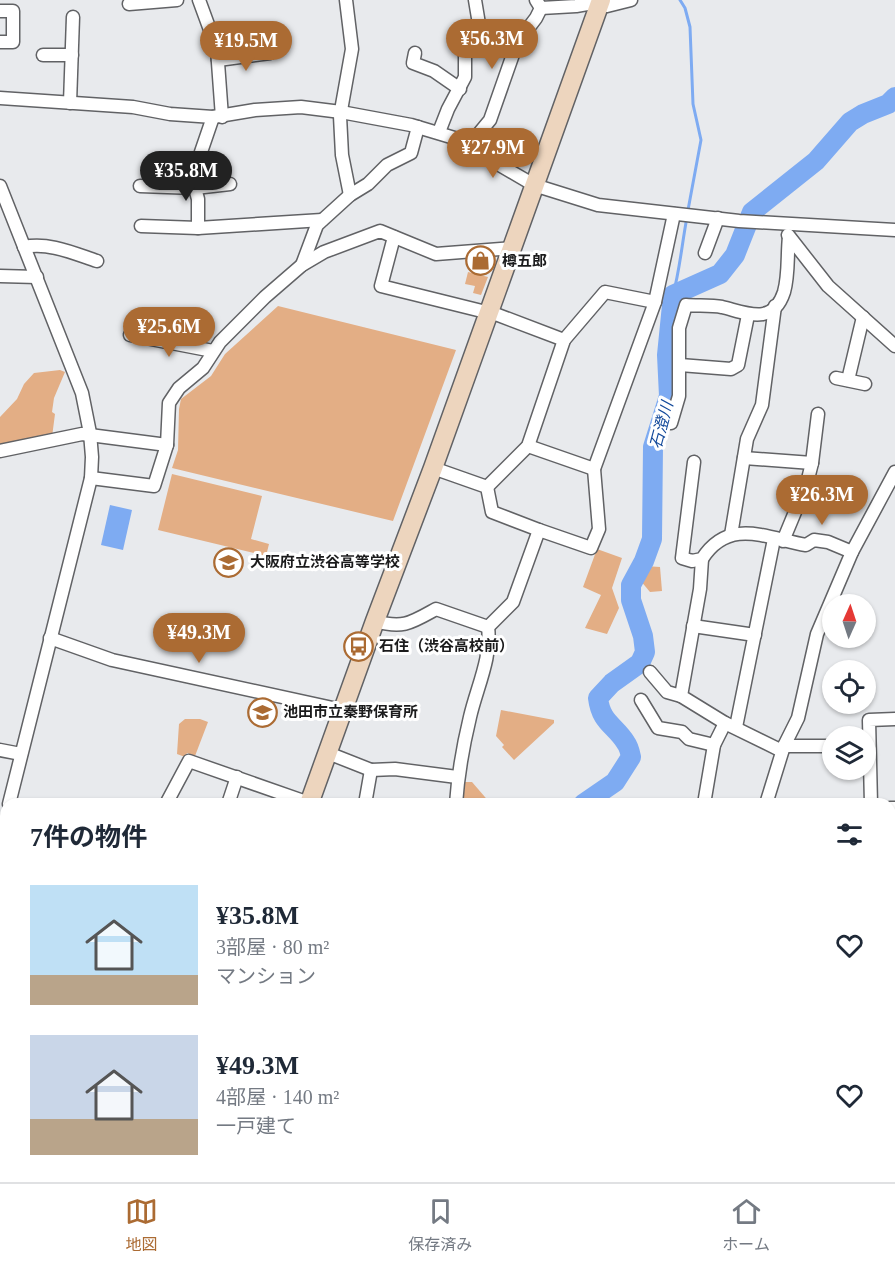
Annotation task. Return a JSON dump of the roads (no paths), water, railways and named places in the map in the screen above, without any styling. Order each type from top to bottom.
[{"type":"street","points":[[129,4],[177,0]]},
{"type":"street","points":[[198,228],[198,199],[195,188],[201,152],[218,117],[218,60],[214,37],[199,0]]},
{"type":"street","points":[[345,0],[352,49],[340,116],[342,155],[350,195]]},
{"type":"street","points":[[439,132],[465,77],[465,51],[473,30],[479,24],[475,0]]},
{"type":"street","points":[[471,143],[490,120],[518,43],[537,18],[538,4],[576,6],[601,2],[607,6],[631,0]]},
{"type":"street","points":[[311,798],[601,2]]},
{"type":"street","points":[[0,11],[13,11],[14,23],[13,42],[0,42]]},
{"type":"street","points":[[70,104],[73,17]]},
{"type":"street","points":[[218,60],[270,53]]},
{"type":"street","points":[[415,53],[414,63],[434,71],[460,88]]},
{"type":"street","points":[[43,55],[72,55]]},
{"type":"street","points":[[0,98],[133,107],[170,114],[218,117],[255,110],[301,107],[341,112],[439,132],[471,143],[498,164],[534,185],[598,205],[739,221],[895,230]]},
{"type":"street","points":[[302,265],[317,225],[350,195],[368,184],[387,165],[411,153],[418,127]]},
{"type":"street","points":[[140,186],[195,188],[230,184]]},
{"type":"street","points":[[0,186],[82,393],[90,434],[91,478],[10,798]]},
{"type":"street","points":[[487,487],[492,512],[591,548],[598,529],[594,470],[655,302],[677,215]]},
{"type":"street","points":[[705,254],[718,218]]},
{"type":"street","points":[[141,226],[198,228],[322,220]]},
{"type":"street","points":[[781,224],[828,286],[895,346]]},
{"type":"street","points":[[91,478],[154,486],[167,444],[169,403],[179,388],[203,368],[213,351],[265,297],[302,265],[324,252],[380,231],[436,254],[512,248]]},
{"type":"street","points":[[394,237],[381,286],[488,313],[564,340]]},
{"type":"street","points":[[671,423],[679,396],[680,328],[686,305],[721,307],[748,315],[762,316],[778,304],[784,290],[789,237]]},
{"type":"street","points":[[24,247],[37,244],[97,261]]},
{"type":"street","points":[[0,276],[37,277]]},
{"type":"street","points":[[487,487],[528,446],[564,340],[605,292],[655,302]]},
{"type":"street","points":[[731,535],[747,439],[762,405],[775,306]]},
{"type":"street","points":[[680,365],[731,369],[738,365],[748,315]]},
{"type":"street","points":[[863,317],[842,379],[865,384]]},
{"type":"street","points":[[130,336],[213,351]]},
{"type":"street","points":[[705,798],[714,745],[730,725],[778,540],[807,483],[818,414]]},
{"type":"street","points":[[0,451],[90,434],[167,444]]},
{"type":"street","points":[[528,446],[594,470]]},
{"type":"street","points":[[744,458],[812,463]]},
{"type":"street","points":[[694,462],[682,558],[692,561],[702,559]]},
{"type":"street","points":[[433,468],[487,487]]},
{"type":"street","points":[[768,798],[783,748],[798,718],[817,634],[852,552],[895,472]]},
{"type":"street","points":[[488,627],[513,602],[539,530]]},
{"type":"street","points":[[681,696],[700,589],[702,559],[710,547],[731,535],[754,532],[778,540],[806,545],[814,540],[828,542],[852,552]]},
{"type":"street","points":[[375,621],[390,626],[408,625],[436,609],[488,627]]},
{"type":"street","points":[[693,626],[755,635]]},
{"type":"street","points":[[456,798],[458,777],[470,717],[490,644],[488,627]]},
{"type":"street","points":[[50,638],[112,660],[342,710]]},
{"type":"street","points":[[650,672],[667,692],[681,696],[730,725],[783,748],[822,746]]},
{"type":"street","points":[[641,700],[658,728],[682,732],[689,739],[714,745]]},
{"type":"street","points":[[871,798],[868,720],[895,719]]},
{"type":"street","points":[[0,750],[21,754]]},
{"type":"street","points":[[328,753],[370,770],[395,769],[458,777]]},
{"type":"street","points":[[169,798],[189,761],[295,798]]},
{"type":"street","points":[[366,798],[370,770]]},
{"type":"street","points":[[230,798],[237,777]]},
{"type":"water","points":[[110,505],[132,510],[123,550],[101,545]]},
{"type":"waterway","points":[[680,0],[685,8],[690,27],[693,104],[701,140],[688,210]]},
{"type":"waterway","name":"石澄川","points":[[592,798],[615,782],[631,757],[622,737],[602,713],[598,698],[612,683],[640,663],[645,652],[643,636],[631,600],[631,585],[644,561],[652,539],[653,447],[669,396],[667,355],[673,295],[720,274],[735,255],[752,212],[816,161],[850,122],[888,104],[895,97]]},
{"type":"waterway","points":[[673,295],[687,217]]},
{"type":"place","name":"樽五郎","points":[[481,261]]},
{"type":"place","name":"大阪府立渋谷高等学校","points":[[229,562]]},
{"type":"place","name":"石住（渋谷高校前）","points":[[358,646]]},
{"type":"place","name":"池田市立秦野保育所","points":[[262,712]]}]
